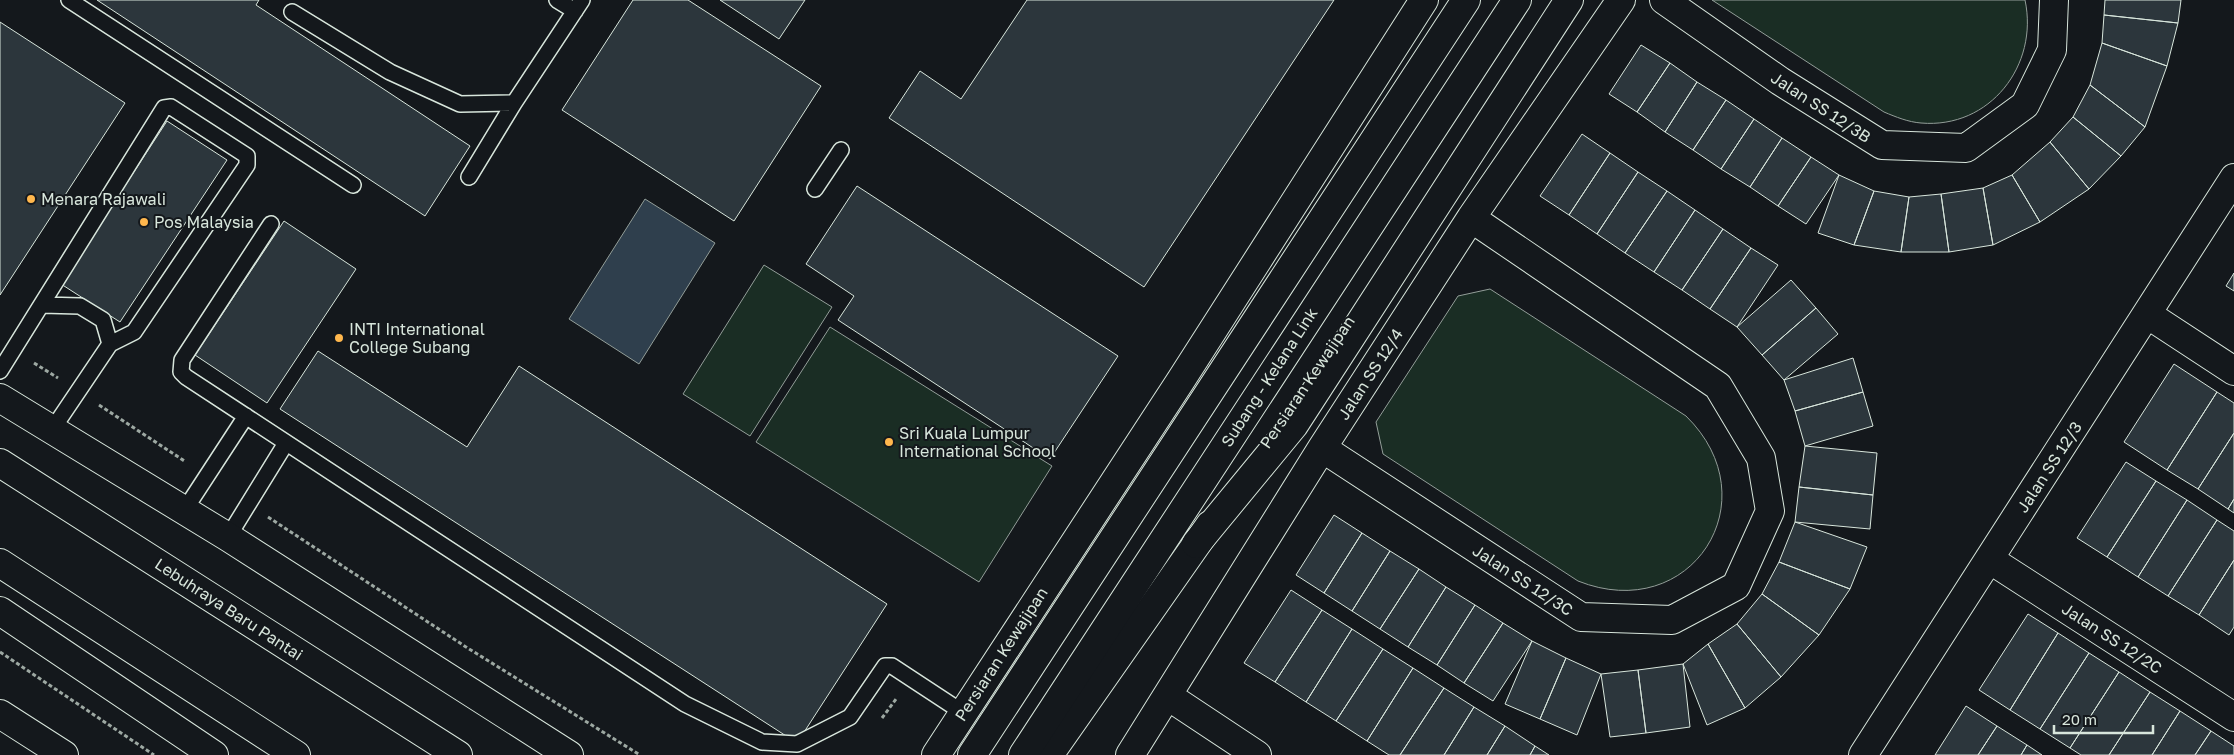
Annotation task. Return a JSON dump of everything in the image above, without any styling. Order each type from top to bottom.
[{"type":"main road","name":"Persiaran Kewajipan","points":[[936,755],[962,712],[1176,388],[1424,0]]},
{"type":"main road","points":[[972,755],[1466,0]]},
{"type":"main road","name":"Subang - Kelana Link","points":[[1023,755],[1517,0]]},
{"type":"main road","name":"Persiaran Kewajipan","points":[[1049,755],[1287,413],[1381,271],[1553,0]]},
{"type":"main road","points":[[1196,544],[1294,425],[1568,0]]},
{"type":"main road","name":"Jalan SS 12/4","points":[[1130,755],[1322,448],[1471,218],[1622,0]]},
{"type":"main road","name":"Jalan SS 12/3B","points":[[1664,0],[1780,81],[1882,145],[1966,148],[2025,105],[2052,50],[2054,0]]},
{"type":"main road","name":"Jalan SS 12/3","points":[[1863,755],[2234,178]]},
{"type":"main road","name":"Jalan SS 12/3C","points":[[1322,448],[1581,618],[1672,620],[1736,586],[1770,511],[1761,458],[1718,386],[1471,218]]},
{"type":"main road","points":[[2147,314],[2234,371]]},
{"type":"main road","points":[[0,398],[228,537],[569,755]]},
{"type":"main road","name":"Lebuhraya Baru Pantai","points":[[0,463],[458,755]]},
{"type":"main road","name":"Jalan SS 12/2C","points":[[1989,559],[2234,717]]},
{"type":"main road","points":[[0,563],[296,755]]},
{"type":"main road","points":[[0,611],[214,755]]},
{"type":"main road","points":[[1168,696],[1257,755]]},
{"type":"main road","points":[[0,714],[64,755]]},
{"type":"lane","points":[[69,0],[354,185]]},
{"type":"lane","points":[[469,177],[514,103],[578,6],[557,0]]},
{"type":"lane","points":[[292,12],[390,72],[460,104],[514,103]]},
{"type":"lane","points":[[0,371],[164,108],[171,106],[247,156],[247,165],[134,332],[110,344],[52,430]]},
{"type":"lane","points":[[815,188],[841,150]]},
{"type":"lane","points":[[271,224],[182,360],[181,372],[186,377],[685,704],[762,742],[797,744],[850,717],[885,666],[892,666],[962,712]]},
{"type":"lane","points":[[42,305],[80,306],[102,320],[110,344]]},
{"type":"lane","points":[[184,511],[246,416]]},
{"type":"lane","points":[[228,537],[286,443]]},
{"type":"path","points":[[14,350],[207,476]]},
{"type":"path","points":[[248,504],[466,647],[640,755]]},
{"type":"path","points":[[0,652],[154,755]]},
{"type":"green space","points":[[1712,0],[2025,0],[2027,24],[2024,47],[2016,69],[2004,88],[1988,104],[1968,115],[1946,122],[1921,123],[1884,112]]},
{"type":"green space","points":[[764,265],[832,307],[750,436],[683,394]]},
{"type":"green space","points":[[1490,289],[1686,416],[1711,449],[1721,484],[1719,517],[1707,547],[1685,571],[1655,586],[1619,590],[1578,581],[1383,454],[1376,422],[1458,296]]},
{"type":"green space","points":[[830,327],[1052,466],[979,582],[756,442]]},
{"type":"water","points":[[645,199],[715,243],[639,364],[569,319]]},
{"type":"building","points":[[97,0],[259,0],[256,5],[470,146],[425,216]]},
{"type":"building","points":[[633,0],[688,0],[821,86],[734,221],[562,110]]},
{"type":"building","points":[[720,0],[805,0],[779,39]]},
{"type":"building","points":[[1027,0],[1334,0],[1144,287],[889,118],[920,71],[961,99]]},
{"type":"building","points":[[2105,0],[2181,0],[2178,23],[2104,15]]},
{"type":"building","points":[[2104,15],[2178,23],[2167,66],[2102,43]]},
{"type":"building","name":"Menara Rajawali","points":[[0,22],[125,103],[0,295]]},
{"type":"building","points":[[2102,43],[2167,66],[2145,127],[2090,85]]},
{"type":"building","points":[[1641,45],[1670,63],[1637,112],[1609,94]]},
{"type":"building","points":[[1670,63],[1697,82],[1665,132],[1637,112]]},
{"type":"building","points":[[1697,82],[1726,100],[1693,150],[1665,132]]},
{"type":"building","points":[[2090,85],[2145,127],[2121,156],[2073,117]]},
{"type":"building","points":[[1726,100],[1754,119],[1721,169],[1693,150]]},
{"type":"building","points":[[2073,117],[2121,156],[2089,189],[2050,142]]},
{"type":"building","points":[[1754,119],[1782,138],[1750,187],[1721,169]]},
{"type":"building","name":"Pos Malaysia","points":[[167,121],[227,160],[120,322],[61,284]]},
{"type":"building","points":[[1582,134],[1610,153],[1569,215],[1540,196]]},
{"type":"building","points":[[1782,138],[1811,157],[1778,206],[1750,187]]},
{"type":"building","points":[[2050,142],[2089,189],[2040,222],[2012,175]]},
{"type":"building","points":[[1610,153],[1638,172],[1597,234],[1569,215]]},
{"type":"building","points":[[1811,157],[1839,175],[1806,224],[1778,206]]},
{"type":"building","points":[[1638,172],[1667,191],[1625,253],[1597,234]]},
{"type":"building","points":[[1839,175],[1874,191],[1854,245],[1818,233]]},
{"type":"building","points":[[2012,175],[2040,222],[1993,245],[1983,188]]},
{"type":"building","points":[[857,186],[1118,356],[1050,459],[838,320],[854,296],[806,264]]},
{"type":"building","points":[[1983,188],[1993,245],[1949,252],[1941,194]]},
{"type":"building","points":[[1667,191],[1695,210],[1654,272],[1625,253]]},
{"type":"building","points":[[1874,191],[1909,197],[1901,252],[1854,245]]},
{"type":"building","points":[[1941,194],[1949,252],[1901,252],[1909,197]]},
{"type":"building","points":[[1695,210],[1723,229],[1682,290],[1654,272]]},
{"type":"building","points":[[284,221],[356,269],[267,403],[195,355]]},
{"type":"building","points":[[1723,229],[1751,248],[1710,309],[1682,290]]},
{"type":"building","points":[[1751,248],[1778,265],[1737,327],[1710,309]]},
{"type":"building","points":[[2234,273],[2234,291],[2226,286]]},
{"type":"building","points":[[1791,280],[1816,308],[1762,355],[1737,327]]},
{"type":"building","points":[[1816,308],[1838,334],[1784,380],[1762,355]]},
{"type":"building","points":[[318,351],[467,447],[519,366],[887,604],[797,743],[280,409]]},
{"type":"building","points":[[1853,358],[1863,392],[1795,411],[1784,380]]},
{"type":"building","points":[[2174,364],[2217,392],[2167,470],[2124,442]]},
{"type":"building","points":[[1863,392],[1873,426],[1805,446],[1795,411]]},
{"type":"building","points":[[2217,392],[2234,403],[2234,433],[2198,489],[2167,470]]},
{"type":"building","points":[[2234,433],[2234,499],[2228,509],[2198,489]]},
{"type":"building","points":[[1805,446],[1877,453],[1873,495],[1799,487]]},
{"type":"building","points":[[2126,462],[2156,481],[2107,557],[2077,538]]},
{"type":"building","points":[[2156,481],[2187,500],[2138,577],[2107,557]]},
{"type":"building","points":[[1799,487],[1873,495],[1870,529],[1795,522]]},
{"type":"building","points":[[2234,499],[2234,513],[2228,509]]},
{"type":"building","points":[[2187,500],[2217,520],[2168,596],[2138,577]]},
{"type":"building","points":[[1334,515],[1362,533],[1324,593],[1296,575]]},
{"type":"building","points":[[2217,520],[2234,531],[2234,560],[2199,615],[2168,596]]},
{"type":"building","points":[[1795,522],[1867,547],[1850,589],[1779,562]]},
{"type":"building","points":[[1362,533],[1390,551],[1352,611],[1324,593]]},
{"type":"building","points":[[1390,551],[1419,569],[1380,629],[1352,611]]},
{"type":"building","points":[[2234,560],[2234,627],[2229,635],[2199,615]]},
{"type":"building","points":[[1779,562],[1850,589],[1819,635],[1762,594]]},
{"type":"building","points":[[1419,569],[1446,587],[1408,647],[1380,629]]},
{"type":"building","points":[[1446,587],[1475,605],[1437,665],[1408,647]]},
{"type":"building","points":[[1291,590],[1322,610],[1275,682],[1244,663]]},
{"type":"building","points":[[1762,594],[1819,635],[1781,677],[1737,624]]},
{"type":"building","points":[[1475,605],[1503,623],[1464,683],[1437,665]]},
{"type":"building","points":[[1322,610],[1352,629],[1306,702],[1275,682]]},
{"type":"building","points":[[2028,614],[2058,633],[2010,710],[1979,690]]},
{"type":"building","points":[[1503,623],[1532,641],[1493,701],[1464,683]]},
{"type":"building","points":[[1737,624],[1781,677],[1745,708],[1708,644]]},
{"type":"building","points":[[1352,629],[1383,649],[1336,721],[1306,702]]},
{"type":"building","points":[[2058,633],[2089,653],[2040,729],[2010,710]]},
{"type":"building","points":[[1532,641],[1566,658],[1540,719],[1505,704]]},
{"type":"building","points":[[1708,644],[1745,708],[1707,725],[1683,664]]},
{"type":"building","points":[[1383,649],[1413,668],[1367,741],[1336,721]]},
{"type":"building","points":[[2089,653],[2119,672],[2070,748],[2040,729]]},
{"type":"building","points":[[1566,658],[1601,674],[1577,735],[1540,719]]},
{"type":"building","points":[[1683,664],[1690,727],[1646,733],[1638,670]]},
{"type":"building","points":[[1413,668],[1444,688],[1400,755],[1389,755],[1367,741]]},
{"type":"building","points":[[1638,670],[1646,733],[1610,737],[1601,674]]},
{"type":"building","points":[[2119,672],[2150,692],[2109,755],[2081,755],[2070,748]]},
{"type":"building","points":[[1444,688],[1474,707],[1444,755],[1400,755]]},
{"type":"building","points":[[2150,692],[2180,711],[2152,755],[2109,755]]},
{"type":"building","points":[[1966,706],[1997,726],[1978,755],[1935,755]]},
{"type":"building","points":[[1474,707],[1505,726],[1487,755],[1444,755]]},
{"type":"building","points":[[2180,711],[2211,731],[2195,755],[2152,755]]},
{"type":"building","points":[[1505,726],[1535,746],[1530,755],[1487,755]]},
{"type":"building","points":[[1997,726],[2027,745],[2021,755],[1978,755]]},
{"type":"building","points":[[2211,731],[2234,746],[2234,755],[2195,755]]},
{"type":"building","points":[[2027,745],[2042,755],[2021,755]]},
{"type":"building","points":[[1535,746],[1549,755],[1530,755]]},
{"type":"place","name":"Menara Rajawali","points":[[31,199]]},
{"type":"place","name":"Pos Malaysia","points":[[144,222]]},
{"type":"place","name":"INTI International College Subang","points":[[339,338]]},
{"type":"place","name":"Sri Kuala Lumpur International School","points":[[889,442]]}]
